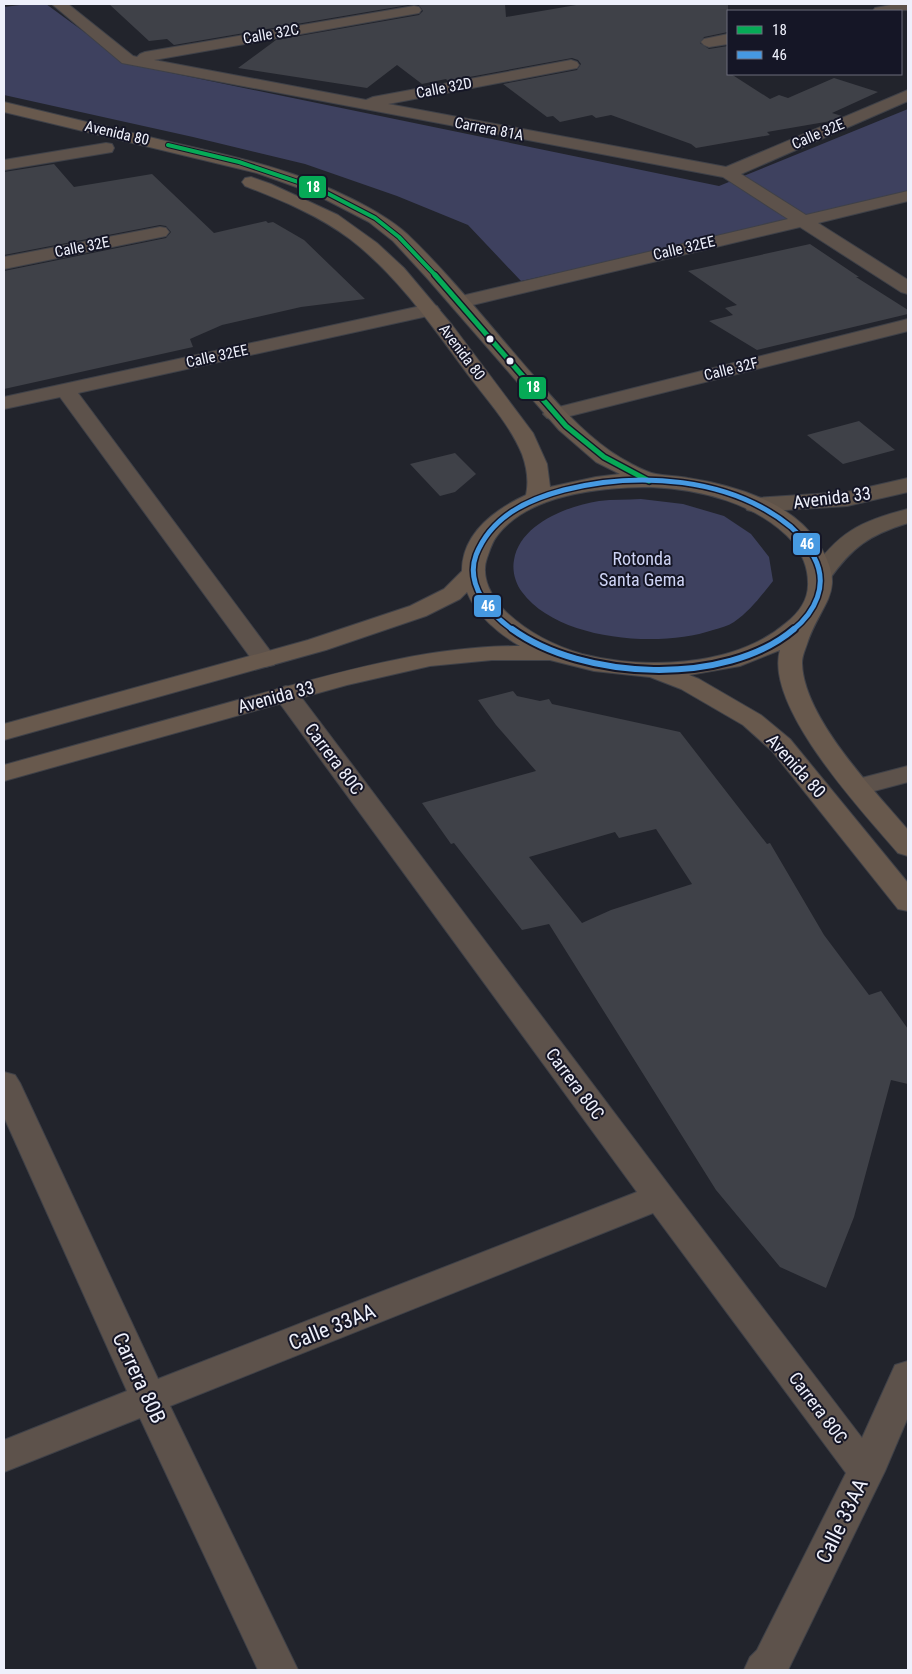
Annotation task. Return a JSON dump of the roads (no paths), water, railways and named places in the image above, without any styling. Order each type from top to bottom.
[{"type":"main road","name":"Avenida 80","points":[[4,107],[239,162],[319,190],[375,218],[400,238],[460,302],[554,414],[586,444],[604,457],[649,481]]},
{"type":"main road","name":"Avenida 80","points":[[4,123],[251,182],[308,207],[356,234],[402,276],[430,310],[522,433],[533,454],[539,474],[540,485],[537,498]]},
{"type":"main road","points":[[609,481],[649,481],[699,487],[724,493],[773,514],[796,531],[812,550],[821,575],[818,601],[801,625],[772,645],[732,661],[683,669],[652,670],[594,664],[554,653],[520,636],[496,617],[479,596],[473,573],[476,551],[488,531],[509,512],[537,498],[571,487],[609,481]]},
{"type":"main road","points":[[4,732],[318,645],[418,611],[452,594],[473,573]]},
{"type":"main road","name":"Avenida 80","points":[[801,625],[790,662],[794,687],[807,718],[859,787],[908,847]]},
{"type":"main road","name":"Avenida 33","points":[[4,774],[286,694],[430,659],[492,652],[554,653]]},
{"type":"main road","name":"Avenida 80","points":[[652,670],[690,684],[752,720],[781,745],[908,902]]},
{"type":"street","name":"Carrera 81A","points":[[59,4],[128,60],[728,173],[908,288]]},
{"type":"street","points":[[886,10],[908,6]]},
{"type":"street","name":"Calle 32C","points":[[128,60],[414,10]]},
{"type":"street","points":[[710,42],[727,39]]},
{"type":"street","name":"Calle 32D","points":[[359,104],[570,65]]},
{"type":"street","name":"Calle 32E","points":[[728,173],[908,95]]},
{"type":"street","points":[[4,165],[106,148]]},
{"type":"street","name":"Calle 32EE","points":[[460,302],[908,196]]},
{"type":"street","name":"Calle 32E","points":[[4,263],[160,232]]},
{"type":"street","name":"Calle 32EE","points":[[4,403],[430,310]]},
{"type":"street","name":"Calle 32F","points":[[554,414],[908,325]]},
{"type":"street","points":[[65,389],[265,660]]},
{"type":"street","name":"Avenida 33","points":[[755,505],[847,499],[908,485]]},
{"type":"street","name":"Avenida 33","points":[[821,575],[834,555],[850,542],[874,526],[908,516]]},
{"type":"street","name":"Carrera 80C","points":[[286,694],[659,1197],[866,1471]]},
{"type":"street","points":[[859,787],[908,774]]},
{"type":"street","name":"Carrera 80B","points":[[4,1083],[149,1400],[278,1670]]},
{"type":"street","name":"Calle 33AA","points":[[4,1456],[659,1197]]},
{"type":"street","name":"Calle 33AA","points":[[775,1668],[908,1376]]},
{"type":"park label","name":"Rotonda Santa Gema","points":[[642,569]]}]
